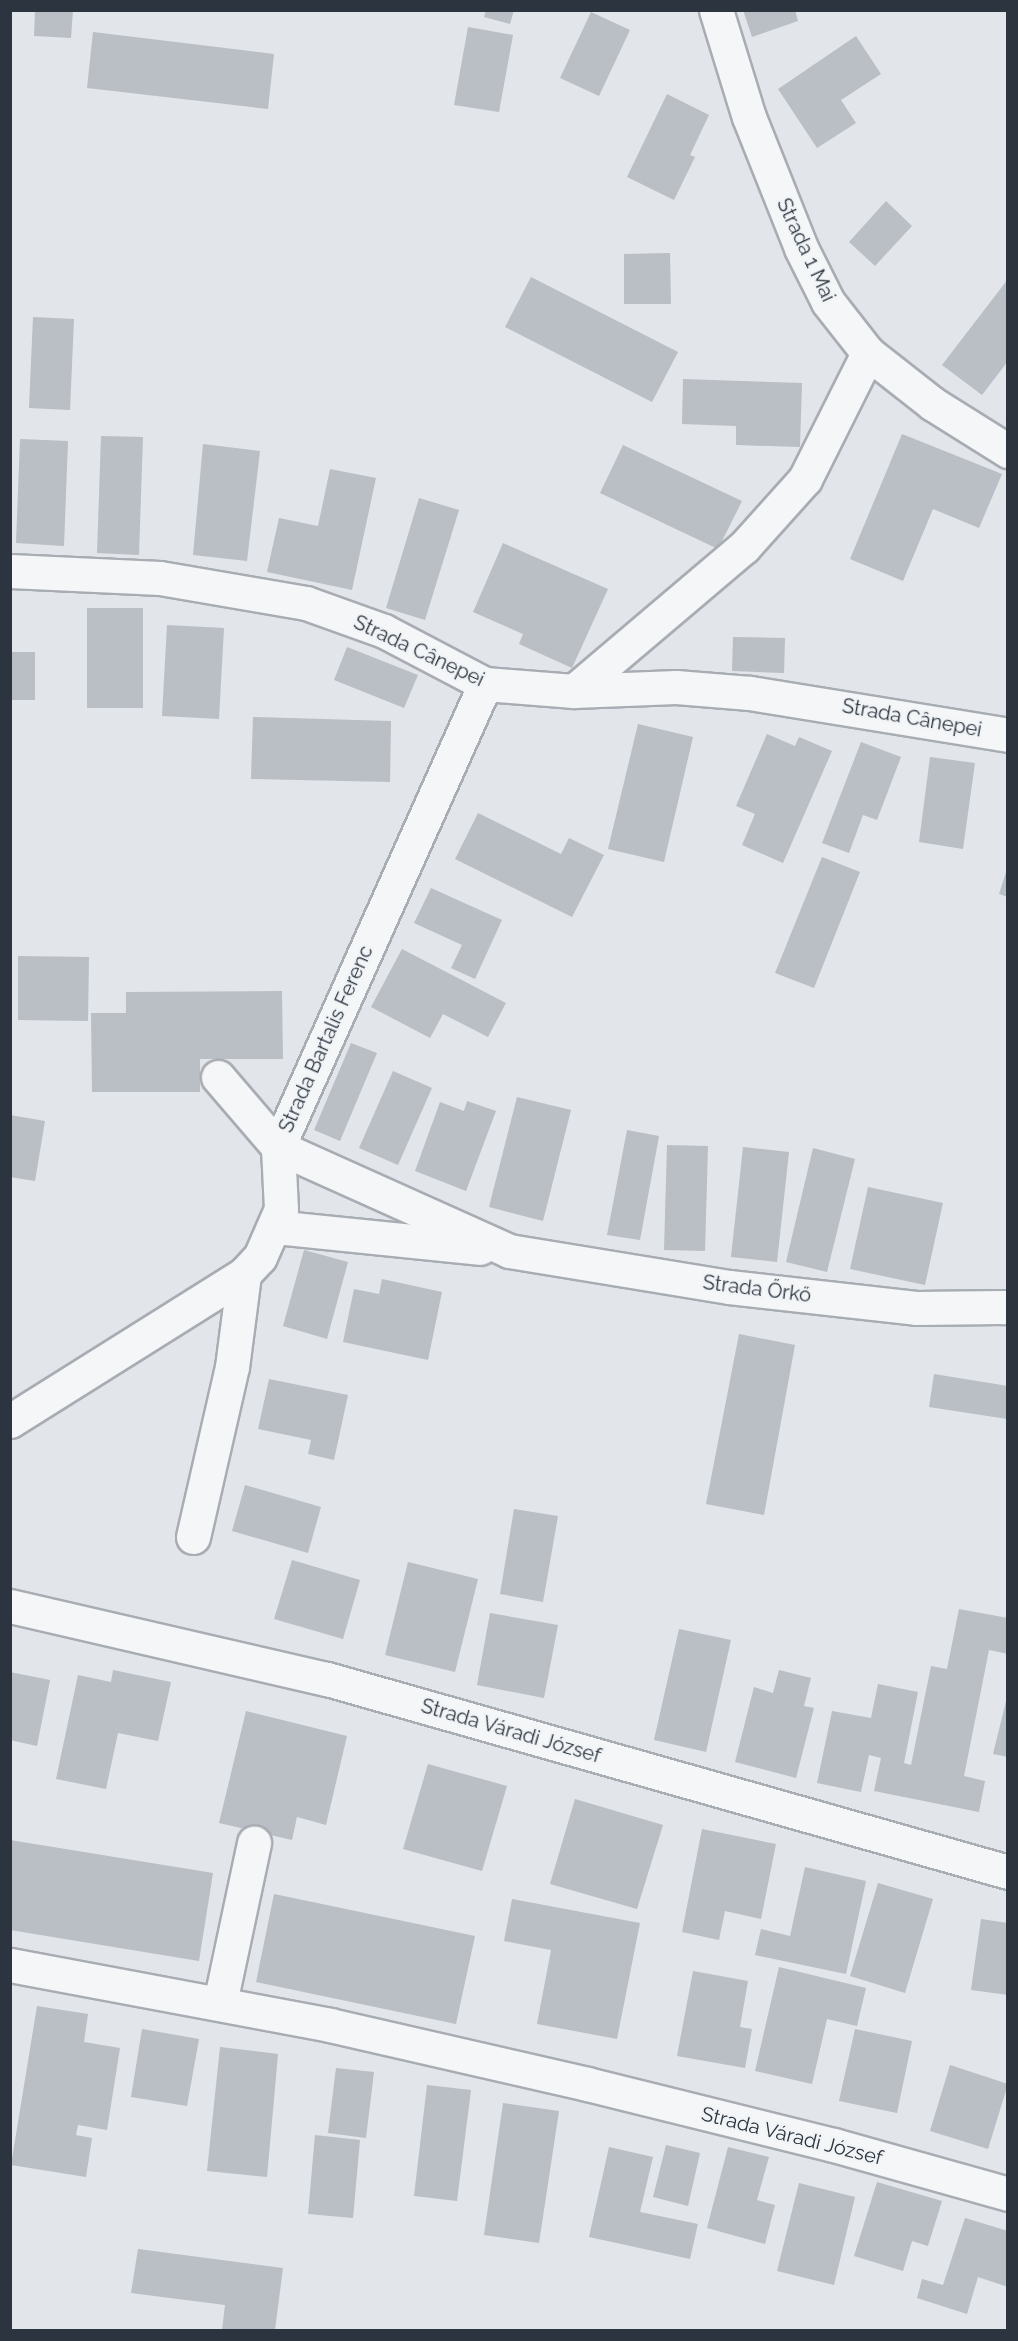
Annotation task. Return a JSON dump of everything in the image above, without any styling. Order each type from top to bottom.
[{"type":"street","name":"Strada 1 Mai","points":[[716,10],[749,117],[801,248],[828,302],[868,353],[933,404],[1008,451]]},
{"type":"street","points":[[574,691],[744,547],[806,479],[868,353]]},
{"type":"street","name":"Strada Cânepei","points":[[10,571],[160,578],[306,603],[384,631],[485,684],[574,691],[676,687],[750,693],[1008,735]]},
{"type":"street","name":"Strada Bartalis Ferenc","points":[[10,1421],[244,1274],[260,1257],[281,1209],[278,1147],[485,684]]},
{"type":"street","name":"Strada Őrkő","points":[[218,1077],[278,1147],[509,1251]]},
{"type":"street","name":"Strada Őrkő","points":[[275,1227],[509,1251],[729,1287],[916,1308],[1008,1307]]},
{"type":"street","points":[[193,1537],[232,1367],[244,1274]]},
{"type":"street","name":"Strada Váradi József","points":[[10,1606],[327,1679],[1008,1872]]},
{"type":"street","points":[[220,2003],[254,1844]]},
{"type":"street","name":"Strada Váradi József","points":[[10,1965],[220,2003],[587,2084],[834,2145],[1008,2194]]},
{"type":"building","points":[[35,10],[73,10],[71,38],[34,36]]},
{"type":"building","points":[[486,10],[514,10],[510,24],[484,17]]},
{"type":"building","points":[[743,10],[795,10],[798,21],[752,37]]},
{"type":"building","points":[[591,12],[630,30],[599,96],[560,78]]},
{"type":"building","points":[[468,27],[513,35],[499,112],[454,105]]},
{"type":"building","points":[[93,32],[274,54],[268,109],[87,88]]},
{"type":"building","points":[[856,36],[881,74],[841,100],[856,123],[817,148],[778,89]]},
{"type":"building","points":[[667,94],[709,115],[690,155],[695,157],[674,200],[627,177]]},
{"type":"building","points":[[886,201],[912,226],[875,266],[849,242]]},
{"type":"building","points":[[670,253],[671,304],[624,304],[624,254]]},
{"type":"building","points":[[531,277],[678,352],[652,402],[505,327]]},
{"type":"building","points":[[1008,279],[1008,361],[982,395],[942,365]]},
{"type":"building","points":[[33,317],[74,319],[70,410],[29,408]]},
{"type":"building","points":[[683,379],[802,383],[800,447],[736,445],[736,426],[682,424]]},
{"type":"building","points":[[902,434],[1002,474],[979,528],[933,509],[903,581],[850,559]]},
{"type":"building","points":[[101,436],[143,437],[139,555],[97,553]]},
{"type":"building","points":[[20,439],[68,441],[64,546],[16,543]]},
{"type":"building","points":[[203,444],[260,451],[247,561],[193,555]]},
{"type":"building","points":[[623,445],[742,501],[718,549],[600,493]]},
{"type":"building","points":[[330,469],[376,478],[352,590],[267,572],[279,518],[318,526]]},
{"type":"building","points":[[419,498],[459,510],[425,620],[386,608]]},
{"type":"building","points":[[503,543],[608,589],[572,668],[519,644],[523,634],[473,612]]},
{"type":"building","points":[[87,608],[143,608],[143,708],[87,708]]},
{"type":"building","points":[[167,625],[224,628],[219,719],[162,716]]},
{"type":"building","points":[[733,637],[785,638],[784,673],[732,671]]},
{"type":"building","points":[[347,647],[418,675],[404,708],[334,680]]},
{"type":"building","points":[[10,652],[35,652],[35,700],[10,700]]},
{"type":"building","points":[[253,717],[391,721],[390,782],[251,779]]},
{"type":"building","points":[[638,724],[693,737],[664,862],[608,849]]},
{"type":"building","points":[[767,734],[795,746],[799,737],[832,751],[783,863],[742,845],[755,814],[736,806]]},
{"type":"building","points":[[861,742],[901,757],[877,820],[863,815],[849,853],[822,843]]},
{"type":"building","points":[[930,757],[975,763],[963,849],[919,842]]},
{"type":"building","points":[[478,813],[561,854],[569,838],[604,855],[572,917],[455,859]]},
{"type":"building","points":[[822,857],[860,872],[814,988],[775,973]]},
{"type":"building","points":[[1008,869],[1008,897],[999,894]]},
{"type":"building","points":[[431,888],[502,920],[475,979],[451,968],[462,945],[414,923]]},
{"type":"building","points":[[402,949],[506,1003],[488,1037],[443,1014],[430,1038],[371,1007]]},
{"type":"building","points":[[18,956],[89,957],[88,1021],[18,1020]]},
{"type":"building","points":[[282,991],[283,1059],[200,1059],[200,1092],[92,1092],[91,1013],[126,1013],[126,992]]},
{"type":"building","points":[[351,1043],[377,1053],[340,1141],[314,1130]]},
{"type":"building","points":[[393,1071],[432,1088],[398,1165],[359,1148]]},
{"type":"building","points":[[517,1097],[571,1110],[543,1221],[489,1207]]},
{"type":"building","points":[[467,1101],[496,1111],[466,1191],[415,1171],[440,1102],[464,1111]]},
{"type":"building","points":[[10,1115],[45,1121],[35,1181],[10,1177]]},
{"type":"building","points":[[627,1130],[659,1136],[640,1240],[607,1235]]},
{"type":"building","points":[[667,1145],[708,1146],[705,1251],[664,1250]]},
{"type":"building","points":[[743,1147],[789,1152],[777,1262],[731,1257]]},
{"type":"building","points":[[813,1148],[855,1159],[827,1272],[786,1262]]},
{"type":"building","points":[[868,1187],[943,1203],[925,1285],[850,1269]]},
{"type":"building","points":[[304,1250],[348,1262],[327,1339],[283,1326]]},
{"type":"building","points":[[382,1279],[442,1292],[428,1360],[343,1342],[354,1289],[379,1294]]},
{"type":"building","points":[[739,1334],[795,1345],[764,1515],[706,1504]]},
{"type":"building","points":[[934,1374],[1008,1386],[1007,1419],[929,1407]]},
{"type":"building","points":[[269,1379],[348,1395],[334,1460],[308,1454],[311,1440],[258,1429]]},
{"type":"building","points":[[245,1485],[321,1507],[308,1553],[232,1531]]},
{"type":"building","points":[[514,1509],[558,1516],[543,1602],[500,1594]]},
{"type":"building","points":[[292,1560],[360,1580],[343,1639],[274,1619]]},
{"type":"building","points":[[408,1562],[478,1579],[455,1672],[385,1655]]},
{"type":"building","points":[[959,1609],[1008,1618],[1008,1654],[989,1650],[964,1776],[985,1781],[979,1812],[874,1791],[881,1758],[869,1755],[861,1792],[817,1783],[832,1711],[871,1718],[878,1684],[918,1692],[904,1763],[911,1765],[931,1666],[947,1669]]},
{"type":"building","points":[[490,1613],[558,1625],[544,1698],[477,1685]]},
{"type":"building","points":[[679,1629],[731,1640],[706,1752],[654,1740]]},
{"type":"building","points":[[113,1670],[171,1682],[158,1741],[118,1733],[106,1789],[56,1779],[78,1675],[111,1682]]},
{"type":"building","points":[[779,1670],[811,1678],[804,1706],[814,1708],[796,1778],[735,1762],[754,1687],[773,1693]]},
{"type":"building","points":[[10,1672],[50,1680],[37,1746],[10,1740]]},
{"type":"building","points":[[1008,1697],[1008,1757],[993,1754]]},
{"type":"building","points":[[246,1711],[347,1736],[326,1825],[297,1817],[292,1840],[219,1823]]},
{"type":"building","points":[[428,1764],[507,1786],[482,1871],[403,1849]]},
{"type":"building","points":[[575,1799],[663,1825],[637,1909],[550,1884]]},
{"type":"building","points":[[702,1829],[776,1844],[761,1919],[725,1911],[719,1940],[682,1932]]},
{"type":"building","points":[[10,1840],[213,1873],[199,1961],[10,1930]]},
{"type":"building","points":[[805,1867],[866,1881],[846,1974],[755,1955],[761,1929],[790,1936]]},
{"type":"building","points":[[878,1883],[933,1899],[905,1993],[850,1976]]},
{"type":"building","points":[[274,1894],[475,1936],[456,2024],[256,1982]]},
{"type":"building","points":[[512,1899],[640,1923],[617,2039],[537,2024],[551,1950],[504,1941]]},
{"type":"building","points":[[981,1919],[1008,1923],[1008,1995],[971,1990]]},
{"type":"building","points":[[779,1967],[866,1988],[857,2026],[827,2019],[812,2084],[755,2071]]},
{"type":"building","points":[[693,1971],[748,1981],[740,2027],[752,2029],[745,2068],[677,2056]]},
{"type":"building","points":[[37,2006],[88,2014],[84,2042],[120,2048],[107,2130],[78,2125],[76,2135],[92,2138],[86,2177],[11,2165]]},
{"type":"building","points":[[142,2029],[199,2039],[187,2106],[131,2097]]},
{"type":"building","points":[[855,2029],[912,2041],[897,2113],[839,2101]]},
{"type":"building","points":[[220,2047],[278,2054],[267,2177],[207,2171]]},
{"type":"building","points":[[950,2065],[1008,2084],[988,2149],[930,2131]]},
{"type":"building","points":[[336,2068],[374,2072],[366,2138],[328,2133]]},
{"type":"building","points":[[427,2085],[471,2090],[457,2201],[414,2196]]},
{"type":"building","points":[[503,2103],[559,2111],[539,2243],[484,2235]]},
{"type":"building","points":[[315,2135],[360,2140],[353,2218],[308,2214]]},
{"type":"building","points":[[666,2145],[700,2153],[688,2206],[653,2197]]},
{"type":"building","points":[[609,2147],[653,2157],[640,2212],[698,2224],[690,2259],[589,2237]]},
{"type":"building","points":[[728,2147],[769,2157],[757,2200],[775,2205],[765,2244],[707,2228]]},
{"type":"building","points":[[877,2182],[942,2201],[928,2246],[912,2241],[903,2271],[854,2256]]},
{"type":"building","points":[[799,2183],[855,2197],[834,2285],[777,2271]]},
{"type":"building","points":[[965,2218],[1008,2231],[1008,2287],[978,2277],[967,2314],[917,2298],[922,2279],[943,2285]]},
{"type":"building","points":[[138,2249],[283,2268],[275,2330],[222,2330],[225,2305],[131,2293]]}]
